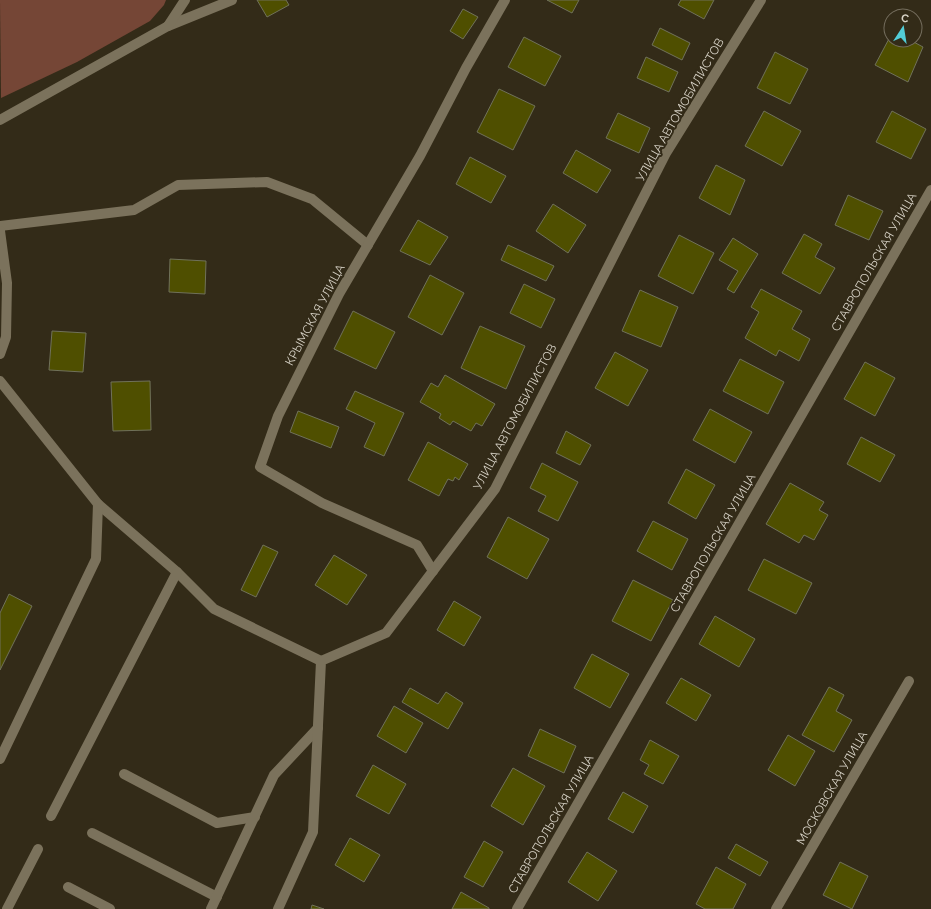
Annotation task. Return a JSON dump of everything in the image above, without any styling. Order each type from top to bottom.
[{"type":"street","points":[[168,26],[185,0]]},
{"type":"street","points":[[0,120],[168,26],[232,0]]},
{"type":"street","name":"КРЫМСКАЯ УЛИЦА","points":[[432,571],[417,545],[322,502],[260,467],[278,416],[339,294],[420,156],[466,68],[505,0]]},
{"type":"street","name":"УЛИЦА АВТОМОБИЛИСТОВ","points":[[321,661],[386,633],[495,488],[666,153],[761,0]]},
{"type":"street","points":[[0,226],[134,210],[178,185],[267,182],[312,199],[368,245]]},
{"type":"street","name":"СТАВРОПОЛЬСКАЯ УЛИЦА","points":[[517,909],[931,190]]},
{"type":"street","points":[[0,231],[7,283],[6,337],[0,354]]},
{"type":"street","points":[[0,381],[98,504],[177,572],[214,609],[321,661],[313,832],[278,909]]},
{"type":"street","points":[[0,759],[96,559],[98,504]]},
{"type":"street","points":[[51,816],[177,572]]},
{"type":"street","name":"МОСКОВСКАЯ УЛИЦА","points":[[776,909],[910,681]]},
{"type":"street","points":[[211,909],[274,775],[318,728]]},
{"type":"street","points":[[124,774],[217,823],[255,817]]},
{"type":"street","points":[[92,834],[217,897]]},
{"type":"street","points":[[7,909],[38,849]]},
{"type":"street","points":[[68,887],[110,909]]},
{"type":"shaded area","points":[[0,0],[166,0],[164,5],[150,21],[77,62],[1,98]]},
{"type":"building","points":[[257,0],[286,0],[289,5],[267,17]]},
{"type":"building","points":[[547,0],[579,0],[572,13]]},
{"type":"building","points":[[681,0],[714,0],[704,19],[678,5]]},
{"type":"building","points":[[463,9],[478,17],[463,39],[450,31]]},
{"type":"building","points":[[660,28],[690,43],[682,60],[652,45]]},
{"type":"building","points":[[524,37],[561,56],[545,86],[508,67]]},
{"type":"building","points":[[884,48],[923,48],[908,82],[875,65]]},
{"type":"building","points":[[775,52],[808,69],[790,104],[757,88]]},
{"type":"building","points":[[646,57],[678,72],[669,92],[637,78]]},
{"type":"building","points":[[499,89],[535,106],[513,150],[477,132]]},
{"type":"building","points":[[764,111],[801,131],[782,166],[745,146]]},
{"type":"building","points":[[892,111],[926,129],[911,159],[876,142]]},
{"type":"building","points":[[618,113],[650,128],[639,153],[606,138]]},
{"type":"building","points":[[576,150],[611,170],[597,193],[563,173]]},
{"type":"building","points":[[470,157],[506,176],[491,203],[456,184]]},
{"type":"building","points":[[716,165],[745,180],[730,215],[699,198]]},
{"type":"building","points":[[848,195],[883,211],[869,240],[835,225]]},
{"type":"building","points":[[553,204],[586,225],[568,253],[536,231]]},
{"type":"building","points":[[418,220],[448,237],[430,265],[400,251]]},
{"type":"building","points":[[804,234],[822,244],[815,257],[835,268],[820,294],[782,273]]},
{"type":"building","points":[[679,235],[714,253],[693,294],[658,276]]},
{"type":"building","points":[[733,238],[758,254],[734,293],[727,289],[738,271],[719,260]]},
{"type":"building","points":[[508,245],[554,266],[546,281],[501,260]]},
{"type":"building","points":[[170,259],[206,261],[205,294],[169,292]]},
{"type":"building","points":[[430,275],[464,293],[442,335],[408,317]]},
{"type":"building","points":[[524,284],[555,299],[541,328],[510,313]]},
{"type":"building","points":[[761,289],[802,311],[792,329],[810,339],[799,361],[779,350],[776,356],[745,338],[759,312],[751,307]]},
{"type":"building","points":[[640,290],[678,307],[661,347],[622,331]]},
{"type":"building","points":[[353,311],[395,332],[376,369],[334,349]]},
{"type":"building","points":[[480,326],[525,346],[506,389],[461,368]]},
{"type":"building","points":[[52,331],[86,333],[83,372],[49,370]]},
{"type":"building","points":[[615,352],[648,370],[628,406],[595,388]]},
{"type":"building","points":[[740,359],[784,382],[768,414],[723,391]]},
{"type":"building","points":[[865,362],[895,378],[875,416],[844,399]]},
{"type":"building","points":[[445,375],[495,404],[482,426],[476,423],[471,431],[453,421],[450,425],[439,418],[441,414],[420,402],[431,383],[438,387]]},
{"type":"building","points":[[150,381],[151,430],[113,431],[111,382]]},
{"type":"building","points":[[355,391],[404,413],[384,456],[364,447],[375,423],[346,409]]},
{"type":"building","points":[[710,409],[752,432],[735,463],[693,440]]},
{"type":"building","points":[[298,411],[339,427],[331,448],[290,432]]},
{"type":"building","points":[[566,431],[591,445],[580,465],[556,453]]},
{"type":"building","points":[[861,437],[895,455],[880,482],[847,464]]},
{"type":"building","points":[[428,442],[468,464],[459,480],[455,477],[453,481],[448,479],[439,496],[408,480]]},
{"type":"building","points":[[542,463],[578,482],[558,521],[538,511],[546,496],[530,488]]},
{"type":"building","points":[[686,469],[715,485],[696,519],[668,503]]},
{"type":"building","points":[[790,483],[824,502],[819,510],[828,515],[814,540],[804,535],[799,543],[766,524]]},
{"type":"building","points":[[508,517],[549,539],[527,579],[487,557]]},
{"type":"building","points":[[653,521],[688,539],[672,570],[637,551]]},
{"type":"building","points":[[263,545],[278,552],[256,597],[241,590]]},
{"type":"building","points":[[334,555],[367,575],[347,605],[315,585]]},
{"type":"building","points":[[764,559],[812,583],[796,614],[748,590]]},
{"type":"building","points":[[633,580],[673,600],[651,641],[612,621]]},
{"type":"building","points":[[9,594],[32,606],[0,670],[0,613]]},
{"type":"building","points":[[454,601],[481,617],[464,646],[437,630]]},
{"type":"building","points":[[715,616],[755,639],[739,667],[699,644]]},
{"type":"building","points":[[592,654],[629,674],[610,708],[574,688]]},
{"type":"building","points":[[681,678],[711,695],[696,721],[666,703]]},
{"type":"building","points":[[829,687],[844,695],[836,711],[852,720],[834,752],[802,735]]},
{"type":"building","points":[[410,688],[438,704],[446,692],[463,703],[448,729],[402,702]]},
{"type":"building","points":[[394,706],[423,723],[406,753],[377,736]]},
{"type":"building","points":[[540,729],[576,746],[564,773],[528,756]]},
{"type":"building","points":[[788,735],[815,751],[795,786],[768,770]]},
{"type":"building","points":[[650,740],[679,756],[663,784],[644,774],[649,765],[640,760]]},
{"type":"building","points":[[373,765],[406,784],[389,814],[356,796]]},
{"type":"building","points":[[513,768],[545,786],[523,825],[491,806]]},
{"type":"building","points":[[623,792],[648,806],[633,833],[608,819]]},
{"type":"building","points":[[350,838],[380,855],[364,882],[335,865]]},
{"type":"building","points":[[484,841],[503,852],[483,887],[464,877]]},
{"type":"building","points":[[736,844],[768,862],[760,876],[728,858]]},
{"type":"building","points":[[587,852],[617,871],[598,901],[568,882]]},
{"type":"building","points":[[840,862],[868,876],[852,909],[823,895]]},
{"type":"building","points":[[716,867],[746,884],[733,909],[705,909],[696,904]]},
{"type":"building","points":[[461,892],[489,908],[489,909],[452,909]]},
{"type":"building","points":[[312,905],[324,909],[311,909]]}]
